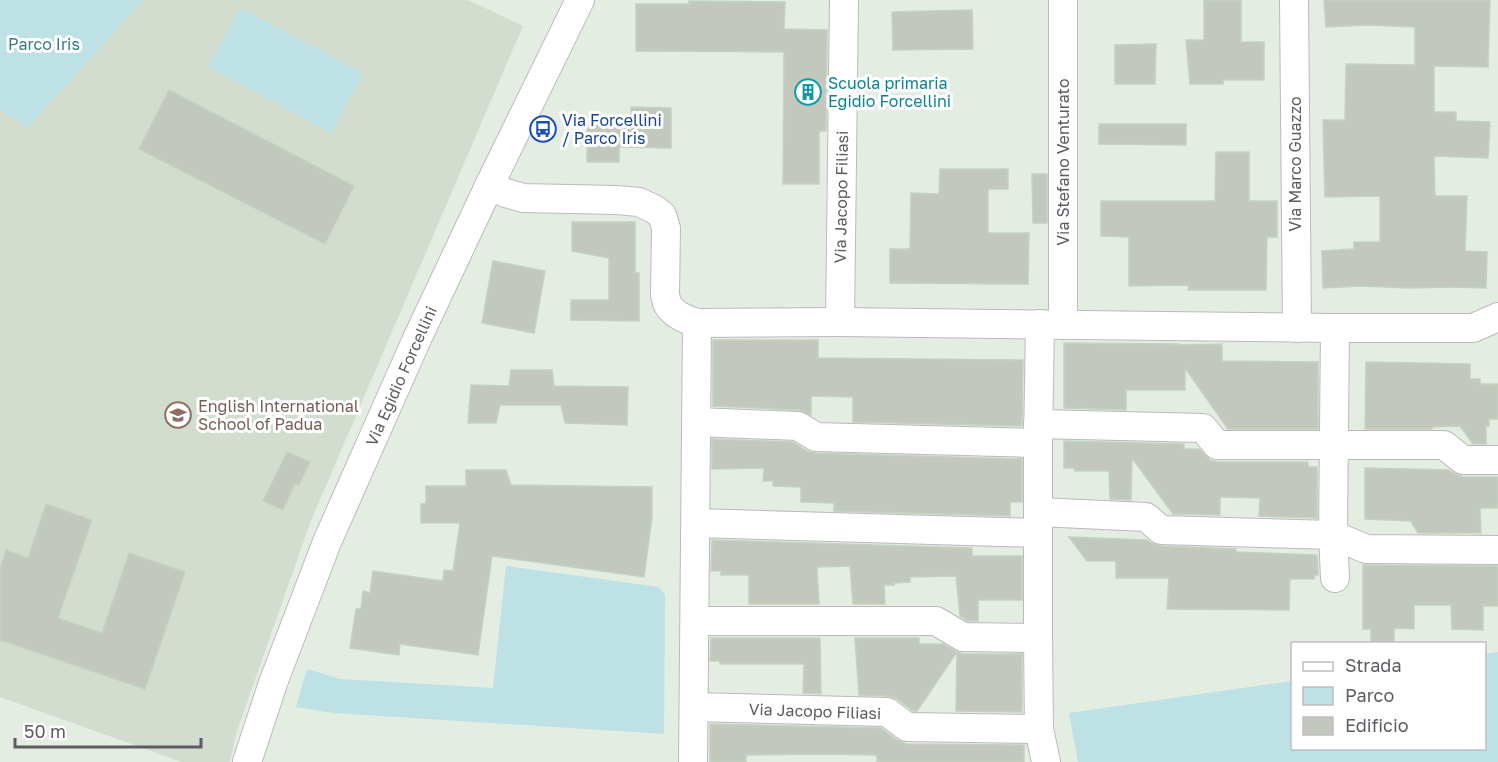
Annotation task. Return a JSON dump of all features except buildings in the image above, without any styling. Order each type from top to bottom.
[{"type":"street","name":"Via Egidio Forcellini","points":[[247,762],[273,683],[327,542],[416,341],[580,0]]},
{"type":"street","name":"Via Jacopo Filiasi","points":[[840,322],[844,0]]},
{"type":"street","name":"Via Stefano Venturato","points":[[1052,325],[1063,0]]},
{"type":"street","name":"Via Marco Guazzo","points":[[1294,0],[1296,328]]},
{"type":"street","points":[[489,186],[523,198],[639,202],[654,209],[662,215],[666,228],[665,295],[668,305],[676,313],[697,323],[840,322],[1473,328],[1498,317]]},
{"type":"street","points":[[693,762],[697,323]]},
{"type":"street","points":[[1046,762],[1040,729],[1038,433],[1052,325]]},
{"type":"street","points":[[1335,328],[1335,578]]},
{"type":"street","points":[[697,422],[798,426],[816,437],[1203,428],[1217,445],[1444,445],[1463,460],[1498,460]]},
{"type":"street","points":[[696,522],[1039,523],[1146,517],[1161,530],[1334,535],[1366,549],[1498,550]]},
{"type":"street","points":[[696,621],[936,621],[963,637],[1038,638]]},
{"type":"street","name":"Via Jacopo Filiasi","points":[[694,707],[887,712],[907,727],[1040,729]]},
{"type":"shaded area","name":"English International School of Padua","points":[[143,0],[468,0],[523,26],[310,523],[236,734],[230,762],[182,762],[0,697],[0,110],[28,126]]},
{"type":"green space","name":"Parco Iris","points":[[0,0],[143,0],[28,127],[0,110]]},
{"type":"green space","points":[[240,8],[363,73],[332,133],[208,67]]},
{"type":"green space","points":[[506,566],[659,587],[665,595],[664,734],[333,713],[296,707],[307,669],[341,679],[493,688]]},
{"type":"green space","points":[[1498,652],[1498,762],[1078,762],[1069,713],[1291,681],[1291,750],[1486,750],[1486,654]]},
{"type":"place","name":"Scuola primaria Egidio Forcellini","points":[[808,92]]},
{"type":"place","name":"Via Forcellini / Parco Iris","points":[[543,129]]},
{"type":"place","name":"English International School of Padua","points":[[178,415]]}]
